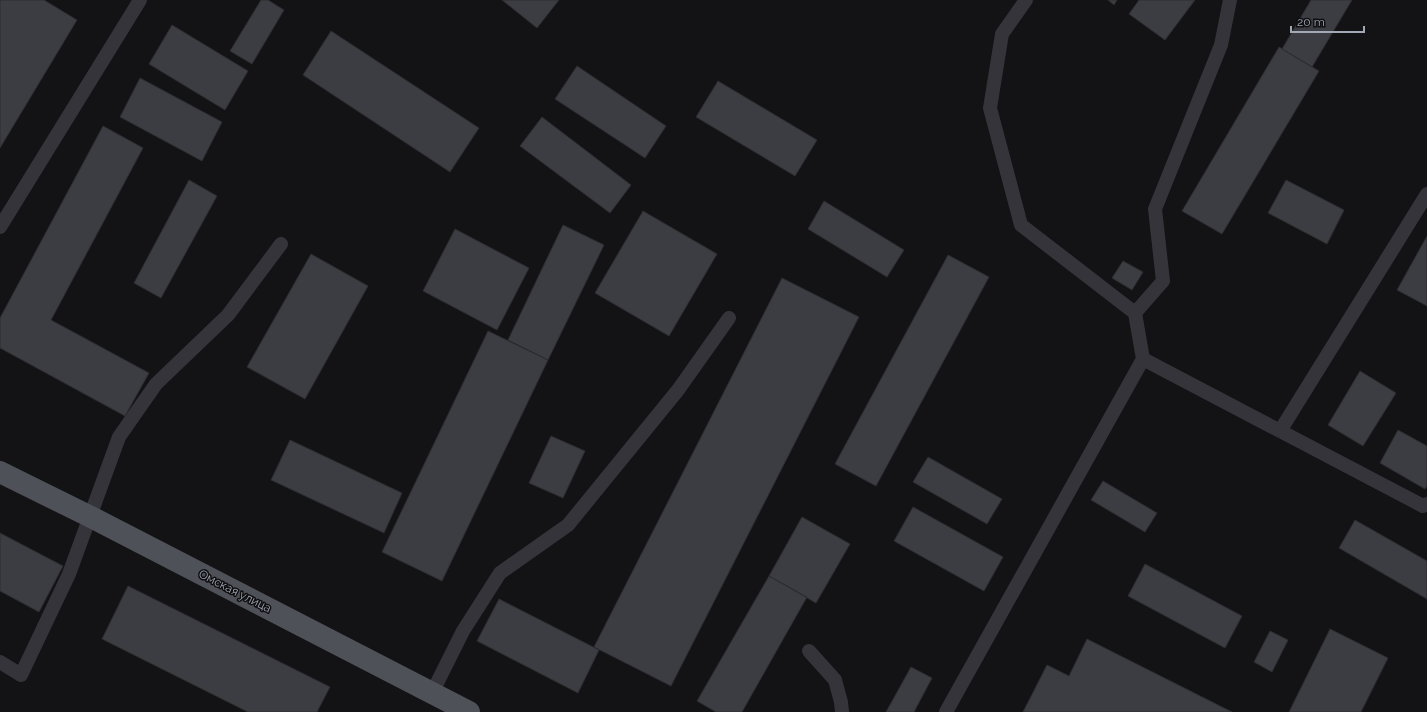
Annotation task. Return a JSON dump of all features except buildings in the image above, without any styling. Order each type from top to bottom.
[{"type":"main road","name":"Омская улица","points":[[0,472],[89,516],[469,712]]},
{"type":"lane","points":[[0,228],[140,0]]},
{"type":"lane","points":[[946,712],[1143,359],[1135,313],[1021,225],[990,108],[1002,34],[1026,0]]},
{"type":"lane","points":[[1135,313],[1163,281],[1155,209],[1221,45],[1230,0]]},
{"type":"lane","points":[[1280,431],[1427,194]]},
{"type":"lane","points":[[0,662],[21,675],[69,574],[119,437],[156,384],[228,315],[280,244]]},
{"type":"lane","points":[[432,693],[463,631],[500,573],[568,525],[678,390],[730,318]]},
{"type":"lane","points":[[1143,359],[1423,506],[1427,504]]},
{"type":"lane","points":[[809,651],[835,680],[842,712]]}]
